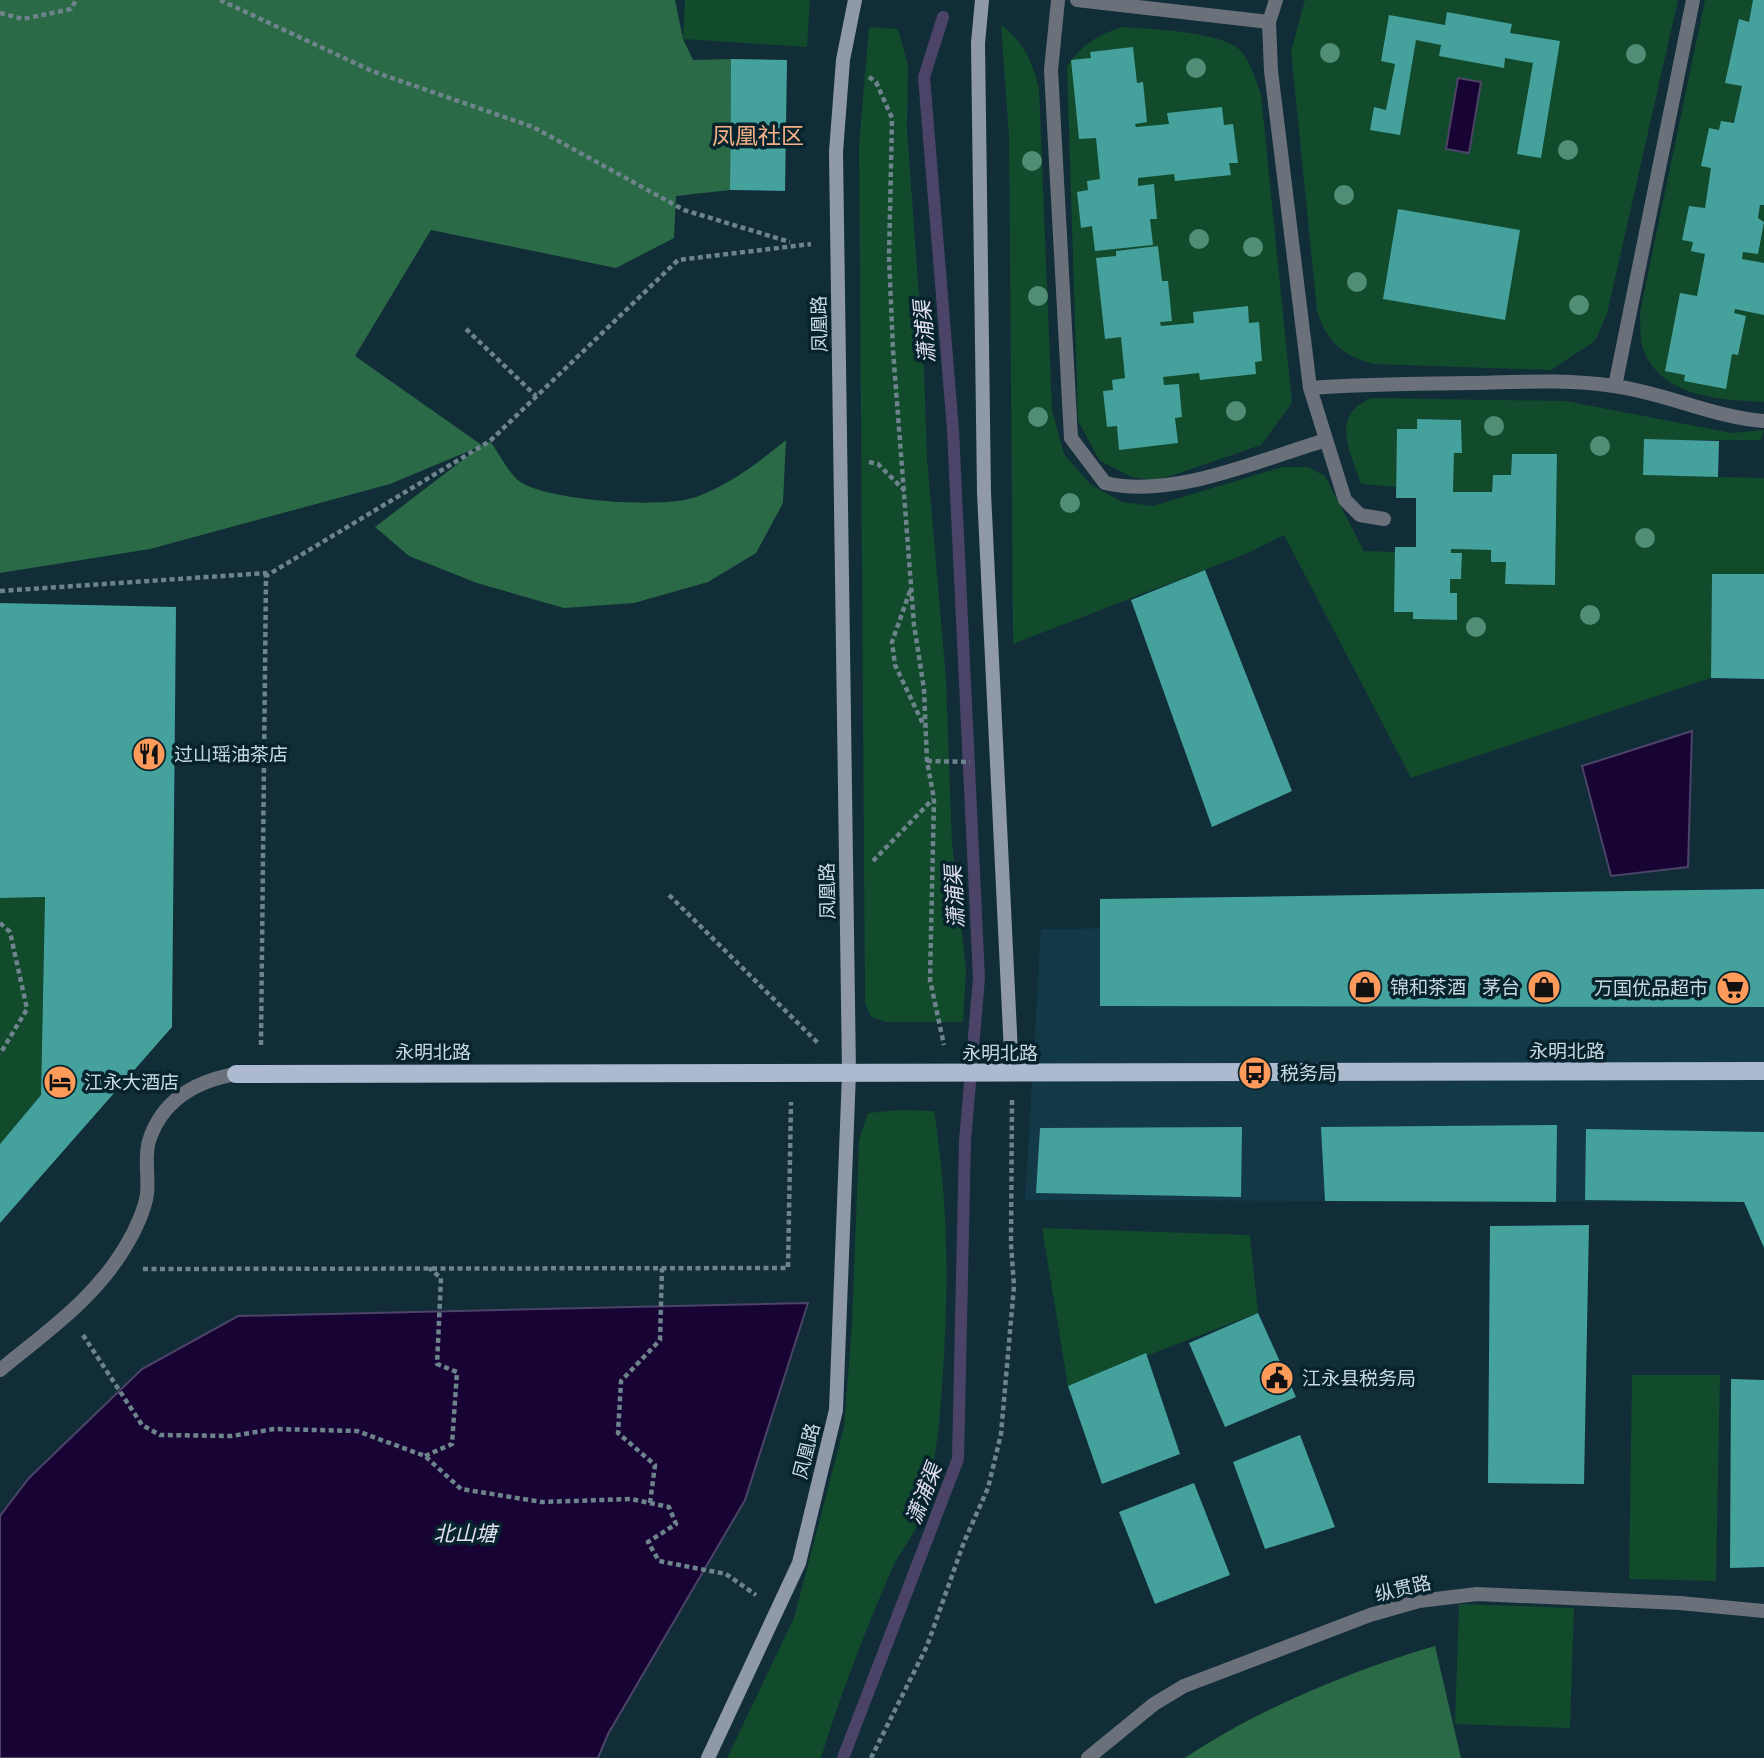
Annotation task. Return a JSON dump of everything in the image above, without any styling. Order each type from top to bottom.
[{"type":"main road","name":"凤凰路","points":[[708,1758],[799,1563],[836,1410],[849,1073],[836,152],[843,60],[855,0]]},
{"type":"main road","points":[[982,0],[978,43],[984,493],[1005,1074]]},
{"type":"main road","name":"永明北路","points":[[236,1074],[1764,1071]]},
{"type":"street","points":[[1058,0],[1051,70],[1071,438],[1105,483],[1131,489],[1170,487],[1326,440]]},
{"type":"street","points":[[1077,0],[1269,22]]},
{"type":"street","points":[[1276,0],[1269,22],[1271,71],[1310,388],[1345,500],[1360,515],[1384,519]]},
{"type":"street","points":[[1615,386],[1693,0]]},
{"type":"street","points":[[1310,388],[1518,382],[1615,386],[1653,392],[1691,407],[1737,419],[1764,421]]},
{"type":"street","points":[[0,1370],[96,1290],[111,1269],[128,1242],[147,1197],[148,1143],[163,1113],[181,1094],[199,1084],[236,1074]]},
{"type":"street","name":"纵贯路","points":[[1088,1758],[1154,1704],[1184,1686],[1370,1615],[1419,1601],[1477,1594],[1680,1603],[1764,1611]]},
{"type":"path","points":[[0,13],[23,19],[71,9],[76,0]]},
{"type":"path","points":[[220,0],[372,71],[533,127],[684,210],[795,243]]},
{"type":"path","points":[[843,60],[876,82],[892,118],[889,258],[897,413],[914,625],[924,689],[927,761],[934,799],[930,980],[954,1074]]},
{"type":"path","points":[[261,1074],[266,576],[490,441],[678,260],[795,243],[837,244]]},
{"type":"path","points":[[466,329],[537,396]]},
{"type":"path","points":[[840,476],[851,458],[878,464],[905,491]]},
{"type":"path","points":[[0,591],[271,573]]},
{"type":"path","points":[[912,585],[892,642],[895,665],[926,730]]},
{"type":"path","points":[[927,761],[949,761]]},
{"type":"path","points":[[846,905],[869,866],[894,836],[934,799]]},
{"type":"path","points":[[669,895],[849,1073]]},
{"type":"path","points":[[0,923],[10,932],[27,1009],[0,1054]]},
{"type":"path","points":[[0,932],[10,932]]},
{"type":"path","points":[[111,1269],[788,1268],[792,1073]]},
{"type":"path","points":[[871,1758],[927,1646],[964,1542],[988,1488],[1001,1434],[1014,1286],[1005,1074]]},
{"type":"path","points":[[425,1456],[453,1444],[457,1372],[437,1364],[441,1278],[429,1268]]},
{"type":"path","points":[[650,1503],[655,1465],[618,1433],[621,1381],[660,1340],[662,1268]]},
{"type":"path","points":[[69,1313],[142,1425],[160,1435],[232,1436],[274,1429],[357,1431],[425,1456],[439,1472],[461,1489],[542,1502],[631,1499],[669,1507],[676,1524],[648,1542],[659,1561],[726,1574],[777,1610]]},
{"type":"shaded area","points":[[1764,923],[1764,1202],[1025,1200],[1041,929]]},
{"type":"green space","points":[[0,0],[675,0],[683,39],[693,60],[731,59],[730,190],[676,196],[674,238],[616,268],[431,230],[355,356],[483,446],[490,441],[509,470],[522,483],[582,499],[635,503],[680,501],[696,497],[732,479],[786,440],[783,503],[756,553],[708,582],[634,603],[564,608],[477,583],[409,556],[375,527],[481,446],[390,484],[150,549],[0,573]]},
{"type":"green space","points":[[685,0],[810,0],[807,47],[683,39]]},
{"type":"green space","points":[[1305,0],[1678,0],[1607,314],[1595,341],[1551,370],[1374,364],[1344,352],[1331,339],[1317,311],[1291,51]]},
{"type":"green space","points":[[1705,0],[1764,0],[1764,402],[1712,397],[1679,387],[1664,378],[1653,366],[1641,342],[1640,312]]},
{"type":"green space","points":[[1001,25],[1016,38],[1026,53],[1039,88],[1052,410],[1064,454],[1091,485],[1122,502],[1153,506],[1282,467],[1308,467],[1325,476],[1364,551],[1395,552],[1414,619],[1456,620],[1457,593],[1450,593],[1450,579],[1461,579],[1462,553],[1451,553],[1451,549],[1491,550],[1491,562],[1506,562],[1506,584],[1555,585],[1557,454],[1512,454],[1511,475],[1493,475],[1492,492],[1453,492],[1454,453],[1462,453],[1461,420],[1418,419],[1417,429],[1398,429],[1396,487],[1361,484],[1346,435],[1351,414],[1359,405],[1372,398],[1566,401],[1732,433],[1764,430],[1761,440],[1645,440],[1644,475],[1764,478],[1764,574],[1712,574],[1711,678],[1411,778],[1284,535],[1248,553],[1013,644],[1009,136]]},
{"type":"green space","points":[[869,27],[898,29],[908,65],[907,129],[924,366],[927,458],[946,679],[952,843],[966,970],[963,1022],[886,1022],[871,1017],[865,1003],[859,145]]},
{"type":"green space","points":[[1123,27],[1184,32],[1217,39],[1240,50],[1250,65],[1261,94],[1292,403],[1261,445],[1156,481],[1132,477],[1100,461],[1078,421],[1067,66],[1091,41]]},
{"type":"green space","points":[[45,897],[41,1095],[0,1144],[0,898]]},
{"type":"green space","points":[[934,1111],[942,1176],[946,1241],[945,1338],[939,1428],[924,1504],[915,1528],[892,1569],[863,1639],[821,1758],[727,1758],[794,1618],[844,1427],[852,1323],[859,1140],[868,1113]]},
{"type":"green space","points":[[1042,1228],[1250,1235],[1258,1313],[1068,1386]]},
{"type":"green space","points":[[1632,1375],[1720,1375],[1716,1581],[1629,1579]]},
{"type":"green space","points":[[1459,1604],[1574,1608],[1570,1728],[1455,1724]]},
{"type":"green space","points":[[1435,1646],[1461,1758],[1185,1758],[1242,1724],[1306,1693],[1404,1655]]},
{"type":"water","points":[[1458,78],[1481,82],[1469,153],[1446,149]]},
{"type":"water","points":[[1692,731],[1688,867],[1611,876],[1582,766]]},
{"type":"water","name":"北山塘","points":[[808,1303],[745,1500],[608,1734],[598,1758],[0,1758],[0,1516],[29,1478],[142,1369],[238,1316]]},
{"type":"building","points":[[1753,0],[1764,0],[1764,205],[1760,205],[1758,218],[1764,222],[1758,254],[1743,252],[1742,259],[1764,263],[1764,315],[1735,309],[1734,313],[1746,316],[1738,355],[1732,354],[1726,389],[1684,381],[1685,375],[1665,371],[1680,293],[1697,296],[1705,254],[1691,251],[1693,242],[1682,240],[1689,206],[1705,208],[1711,168],[1701,166],[1709,128],[1719,130],[1721,121],[1734,123],[1742,86],[1725,83],[1739,19],[1749,22]]},
{"type":"building","points":[[1447,12],[1512,24],[1510,33],[1560,41],[1541,158],[1517,154],[1533,63],[1505,58],[1504,68],[1439,56],[1441,45],[1416,40],[1400,135],[1370,130],[1374,107],[1386,110],[1395,64],[1381,61],[1389,15],[1445,25]]},
{"type":"building","points":[[1133,47],[1137,83],[1143,82],[1147,122],[1135,124],[1136,127],[1169,124],[1167,113],[1222,107],[1224,125],[1233,124],[1238,163],[1229,163],[1231,175],[1175,181],[1174,174],[1138,178],[1138,186],[1154,184],[1157,219],[1150,219],[1153,245],[1095,251],[1092,226],[1081,228],[1077,192],[1088,190],[1087,181],[1100,179],[1096,138],[1079,139],[1071,60],[1091,58],[1090,52]]},
{"type":"building","points":[[731,59],[787,60],[785,191],[730,190]]},
{"type":"building","points":[[1398,209],[1520,230],[1505,320],[1383,299]]},
{"type":"building","points":[[1158,246],[1162,281],[1168,281],[1172,321],[1160,322],[1161,326],[1194,323],[1193,312],[1248,306],[1249,323],[1259,322],[1262,361],[1255,362],[1256,374],[1200,380],[1199,373],[1163,377],[1164,385],[1179,384],[1182,417],[1175,418],[1178,443],[1119,450],[1117,426],[1107,427],[1103,391],[1113,390],[1112,380],[1125,378],[1121,337],[1105,339],[1096,258],[1116,256],[1116,251]]},
{"type":"building","points":[[1417,419],[1461,420],[1462,453],[1454,453],[1453,492],[1492,492],[1493,475],[1511,475],[1512,454],[1557,454],[1555,585],[1505,584],[1506,562],[1491,562],[1491,550],[1451,549],[1451,553],[1462,553],[1461,579],[1450,579],[1450,593],[1457,593],[1457,620],[1413,619],[1413,612],[1394,612],[1395,547],[1416,547],[1416,498],[1396,498],[1397,429],[1417,429]]},
{"type":"building","points":[[1644,439],[1719,441],[1718,477],[1643,475]]},
{"type":"building","points":[[1205,570],[1292,791],[1212,827],[1131,600]]},
{"type":"building","points":[[1712,574],[1764,574],[1764,679],[1711,678]]},
{"type":"building","points":[[0,603],[176,607],[172,1027],[0,1223],[0,1144],[41,1095],[45,897],[0,898]]},
{"type":"building","points":[[1764,889],[1764,1007],[1100,1006],[1100,899]]},
{"type":"building","points":[[1557,1125],[1556,1202],[1325,1201],[1321,1127]]},
{"type":"building","points":[[1242,1127],[1241,1197],[1036,1193],[1040,1128]]},
{"type":"building","points":[[1586,1129],[1764,1132],[1764,1248],[1744,1202],[1585,1200]]},
{"type":"building","points":[[1589,1225],[1584,1484],[1488,1483],[1490,1226]]},
{"type":"building","points":[[1258,1313],[1296,1397],[1225,1427],[1189,1343]]},
{"type":"building","points":[[1146,1353],[1180,1454],[1102,1484],[1068,1386]]},
{"type":"building","points":[[1731,1379],[1764,1380],[1764,1567],[1730,1568]]},
{"type":"building","points":[[1300,1435],[1335,1527],[1265,1549],[1233,1462]]},
{"type":"building","points":[[1194,1483],[1230,1575],[1155,1604],[1119,1512]]},
{"type":"waterway","name":"潇浦渠","points":[[843,1758],[958,1459],[965,1141],[979,978],[953,430],[924,77],[943,17]]},
{"type":"place","name":"过山瑶油茶店","points":[[149,754]]},
{"type":"place","name":"锦和茶酒","points":[[1365,987]]},
{"type":"place","name":"茅台","points":[[1544,987]]},
{"type":"place","name":"万国优品超市","points":[[1733,988]]},
{"type":"place","name":"税务局","points":[[1255,1073]]},
{"type":"place","name":"江永大酒店","points":[[60,1082]]},
{"type":"place","name":"江永县税务局","points":[[1277,1378]]},
{"type":"district","name":"凤凰社区","points":[[758,136]]}]
